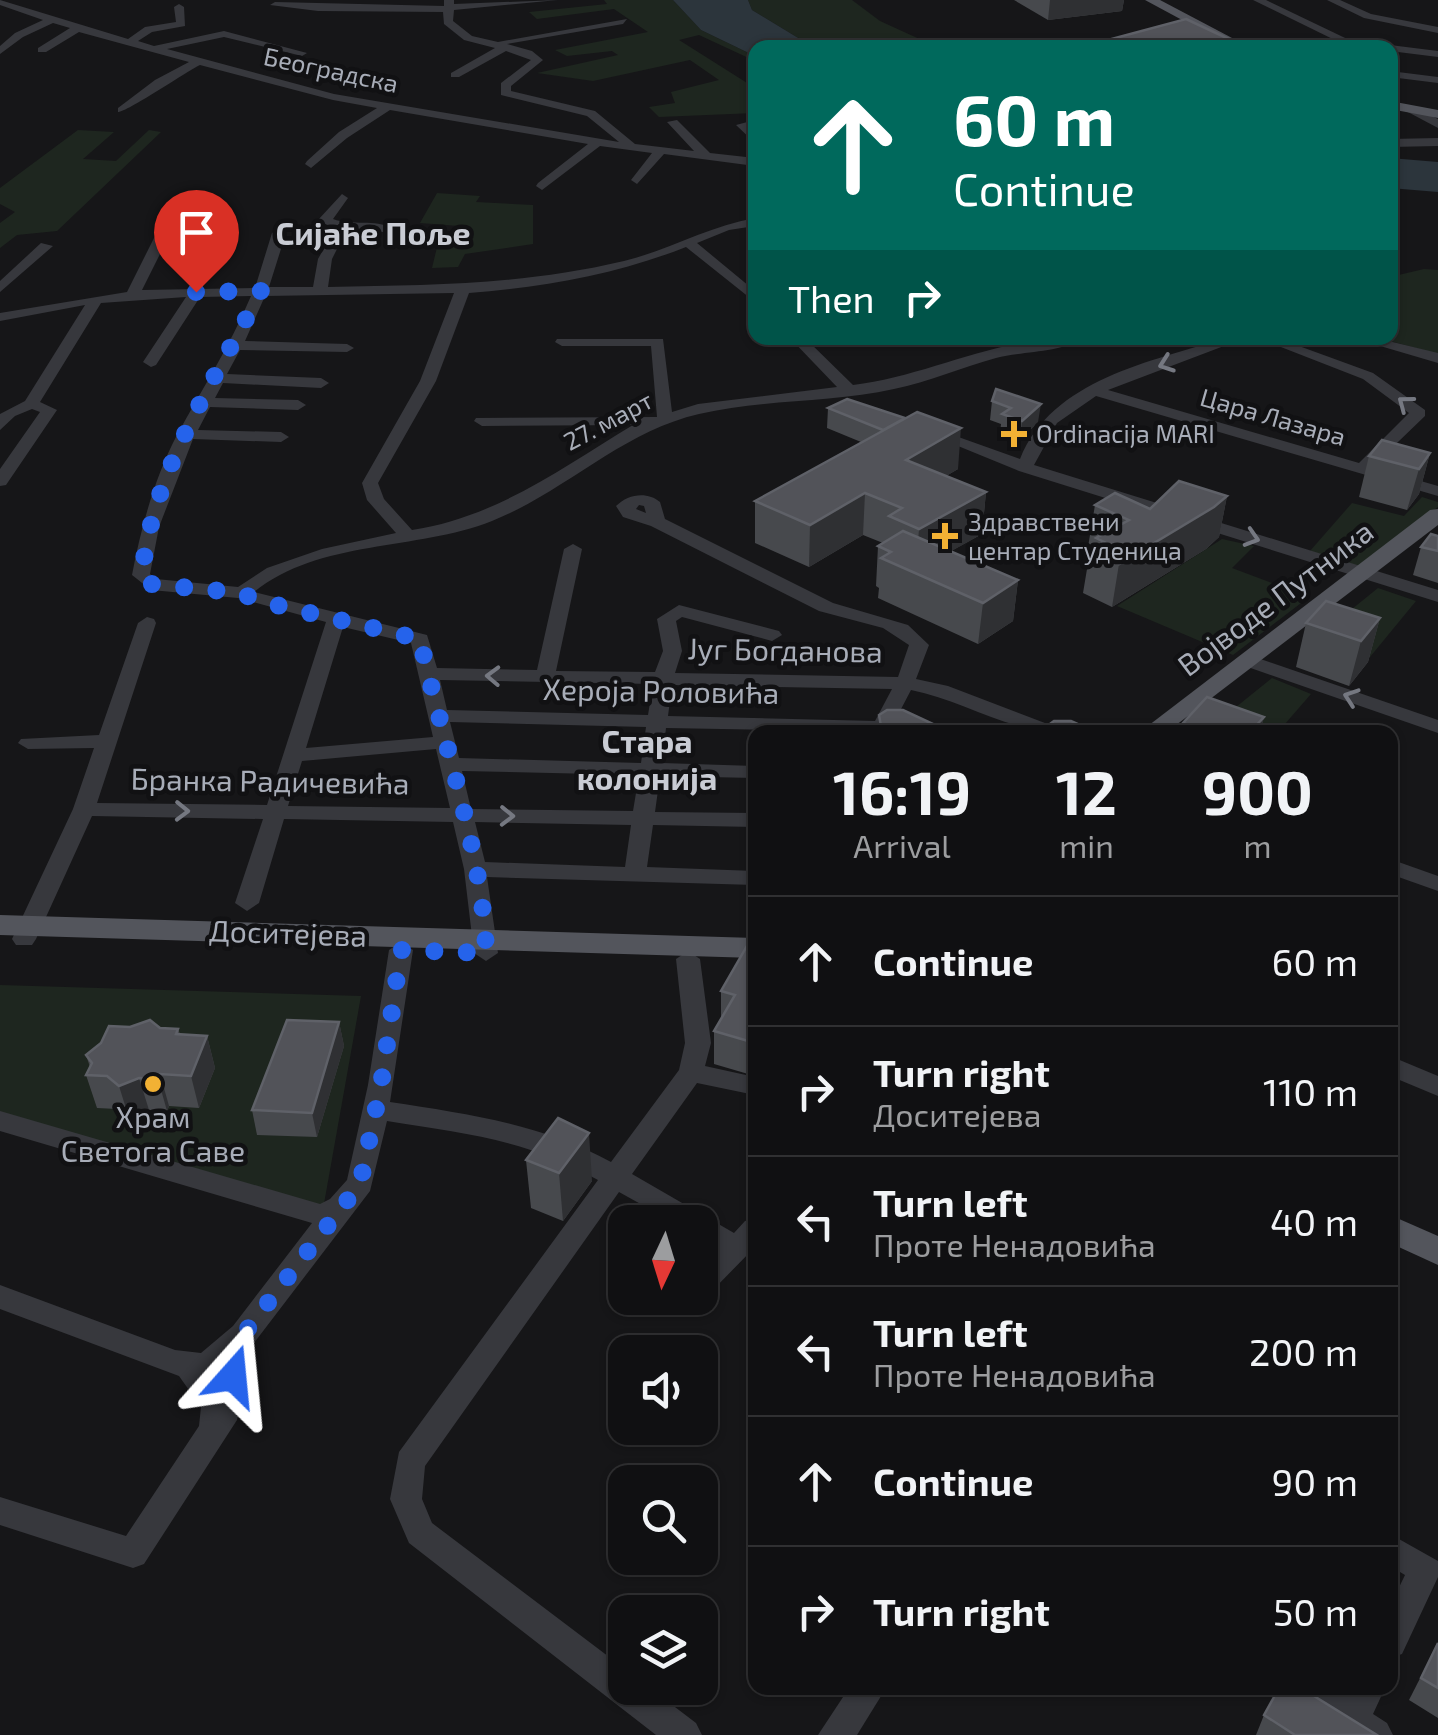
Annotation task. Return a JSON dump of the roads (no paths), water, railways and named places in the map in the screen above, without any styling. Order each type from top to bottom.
[{"type":"main road","points":[[1151,0],[1229,40]]},
{"type":"main road","points":[[1163,0],[1241,40]]},
{"type":"main road","points":[[1398,107],[1438,114]]},
{"type":"main road","name":"Војводе Путника","points":[[1372,576],[1438,515]]},
{"type":"main road","name":"Војводе Путника","points":[[1184,725],[1256,664],[1372,576],[1438,532]]},
{"type":"main road","name":"Војводе Путника","points":[[1163,725],[1256,664]]},
{"type":"main road","name":"Доситејева","points":[[13,932],[486,946],[748,948]]},
{"type":"main road","name":"Доситејева","points":[[302,941],[401,950],[486,946],[748,961]]},
{"type":"main road","points":[[1398,1215],[1438,1234]]},
{"type":"main road","points":[[1398,1232],[1438,1251]]},
{"type":"street","points":[[275,5],[338,10],[356,6],[553,0]]},
{"type":"street","points":[[1258,0],[1349,40]]},
{"type":"street","points":[[1332,0],[1368,18],[1438,38]]},
{"type":"street","points":[[1359,0],[1368,18],[1364,40]]},
{"type":"street","name":"Београдска","points":[[0,2],[78,28],[316,93],[642,149],[702,152],[748,161]]},
{"type":"street","points":[[449,5],[448,22],[456,32],[538,60],[505,85],[505,93],[591,113],[612,133],[642,149]]},
{"type":"street","points":[[132,41],[149,29],[181,24],[179,7]]},
{"type":"street","points":[[0,51],[53,18]]},
{"type":"street","points":[[1368,18],[1438,30]]},
{"type":"street","points":[[490,44],[624,22]]},
{"type":"street","points":[[42,50],[78,28]]},
{"type":"street","points":[[157,48],[224,34],[302,52]]},
{"type":"street","points":[[455,75],[505,47]]},
{"type":"street","points":[[1398,49],[1438,54]]},
{"type":"street","points":[[122,110],[158,82],[200,61]]},
{"type":"street","points":[[1398,75],[1438,80]]},
{"type":"street","points":[[311,164],[342,135],[387,106]]},
{"type":"street","points":[[1410,109],[1438,124]]},
{"type":"street","points":[[674,122],[702,152],[748,148]]},
{"type":"street","points":[[542,186],[598,142]]},
{"type":"street","points":[[1398,143],[1438,142]]},
{"type":"street","points":[[636,180],[660,151]]},
{"type":"street","points":[[342,198],[325,220],[342,227],[384,228]]},
{"type":"street","points":[[0,314],[133,295],[528,285],[654,257],[726,227],[748,223]]},
{"type":"street","points":[[320,290],[326,258],[342,227]]},
{"type":"street","points":[[279,233],[271,271],[185,434],[156,506],[142,575],[151,584],[242,593],[255,600],[420,639],[474,869],[486,946]]},
{"type":"street","points":[[133,295],[162,236]]},
{"type":"street","points":[[689,243],[748,292]]},
{"type":"street","points":[[0,288],[46,246]]},
{"type":"street","points":[[406,534],[376,500],[370,482],[428,381],[463,289]]},
{"type":"street","points":[[152,362],[196,292]]},
{"type":"street","points":[[0,425],[9,413],[31,404],[96,299]]},
{"type":"street","points":[[482,420],[660,419],[658,342],[562,342]]},
{"type":"street","points":[[804,345],[850,391]]},
{"type":"street","name":"27. март","points":[[242,593],[257,580],[315,556],[406,534],[461,526],[498,512],[660,419],[766,398],[893,386],[993,354],[1040,345]]},
{"type":"street","points":[[1025,467],[1035,442],[1055,415],[1094,391],[1219,345]]},
{"type":"street","points":[[1283,345],[1368,376],[1419,413],[1360,469]]},
{"type":"street","points":[[1387,345],[1438,358]]},
{"type":"street","points":[[233,346],[347,348]]},
{"type":"street","points":[[214,378],[320,383]]},
{"type":"street","name":"Цара Лазара","points":[[1094,391],[1438,490]]},
{"type":"street","points":[[202,402],[298,404]]},
{"type":"street","points":[[0,481],[49,410],[31,404]]},
{"type":"street","points":[[185,434],[281,436]]},
{"type":"street","points":[[944,438],[1438,596]]},
{"type":"street","name":"Југ Богданова","points":[[657,522],[826,607],[878,620],[915,638],[919,651],[905,683]]},
{"type":"street","points":[[546,678],[572,549]]},
{"type":"street","name":"Југ Богданова","points":[[664,679],[674,656],[666,618],[674,612],[772,635]]},
{"type":"street","points":[[247,903],[337,618]]},
{"type":"street","points":[[13,932],[84,810],[147,623]]},
{"type":"street","points":[[1256,664],[1438,727]]},
{"type":"street","name":"Југ Богданова","points":[[428,674],[905,683],[941,690],[1033,725]]},
{"type":"street","points":[[635,874],[664,679]]},
{"type":"street","points":[[883,725],[905,683]]},
{"type":"street","name":"Хероја Роловића","points":[[439,716],[748,725]]},
{"type":"street","points":[[28,743],[108,740]]},
{"type":"street","points":[[292,756],[447,753],[650,770],[748,772]]},
{"type":"street","name":"Бранка Радичевића","points":[[84,810],[748,820]]},
{"type":"street","points":[[474,869],[748,878]]},
{"type":"street","points":[[1398,869],[1438,884]]},
{"type":"street","points":[[0,1298],[189,1367],[216,1362],[243,1335],[360,1184],[401,950]]},
{"type":"street","points":[[684,1735],[420,1532],[406,1499],[410,1462],[691,1072],[698,1043],[688,959]]},
{"type":"street","points":[[1398,1069],[1438,1087]]},
{"type":"street","points":[[691,1072],[748,1084]]},
{"type":"street","points":[[375,1109],[500,1129],[565,1150],[666,1205]]},
{"type":"street","points":[[0,1121],[322,1215],[340,1206]]},
{"type":"street","points":[[718,1230],[746,1238],[718,1267]]},
{"type":"street","points":[[0,1511],[133,1554],[212,1435],[230,1400],[234,1357],[243,1335]]},
{"type":"street","points":[[189,1367],[217,1404],[212,1435]]},
{"type":"street","points":[[1398,1554],[1425,1569],[1398,1625]]},
{"type":"street","points":[[836,1735],[864,1695]]},
{"type":"street","points":[[1313,1695],[1364,1728],[1367,1695]]},
{"type":"place","name":"Ordinacija MARI","points":[[1014,434]]},
{"type":"place","name":"Здравствени центар Студеница","points":[[945,536]]},
{"type":"place","name":"Храм Светога Саве","points":[[153,1084]]},
{"type":"district","name":"Сијаће Поље","points":[[373,234]]},
{"type":"district","name":"Стара колонија","points":[[647,760]]}]
